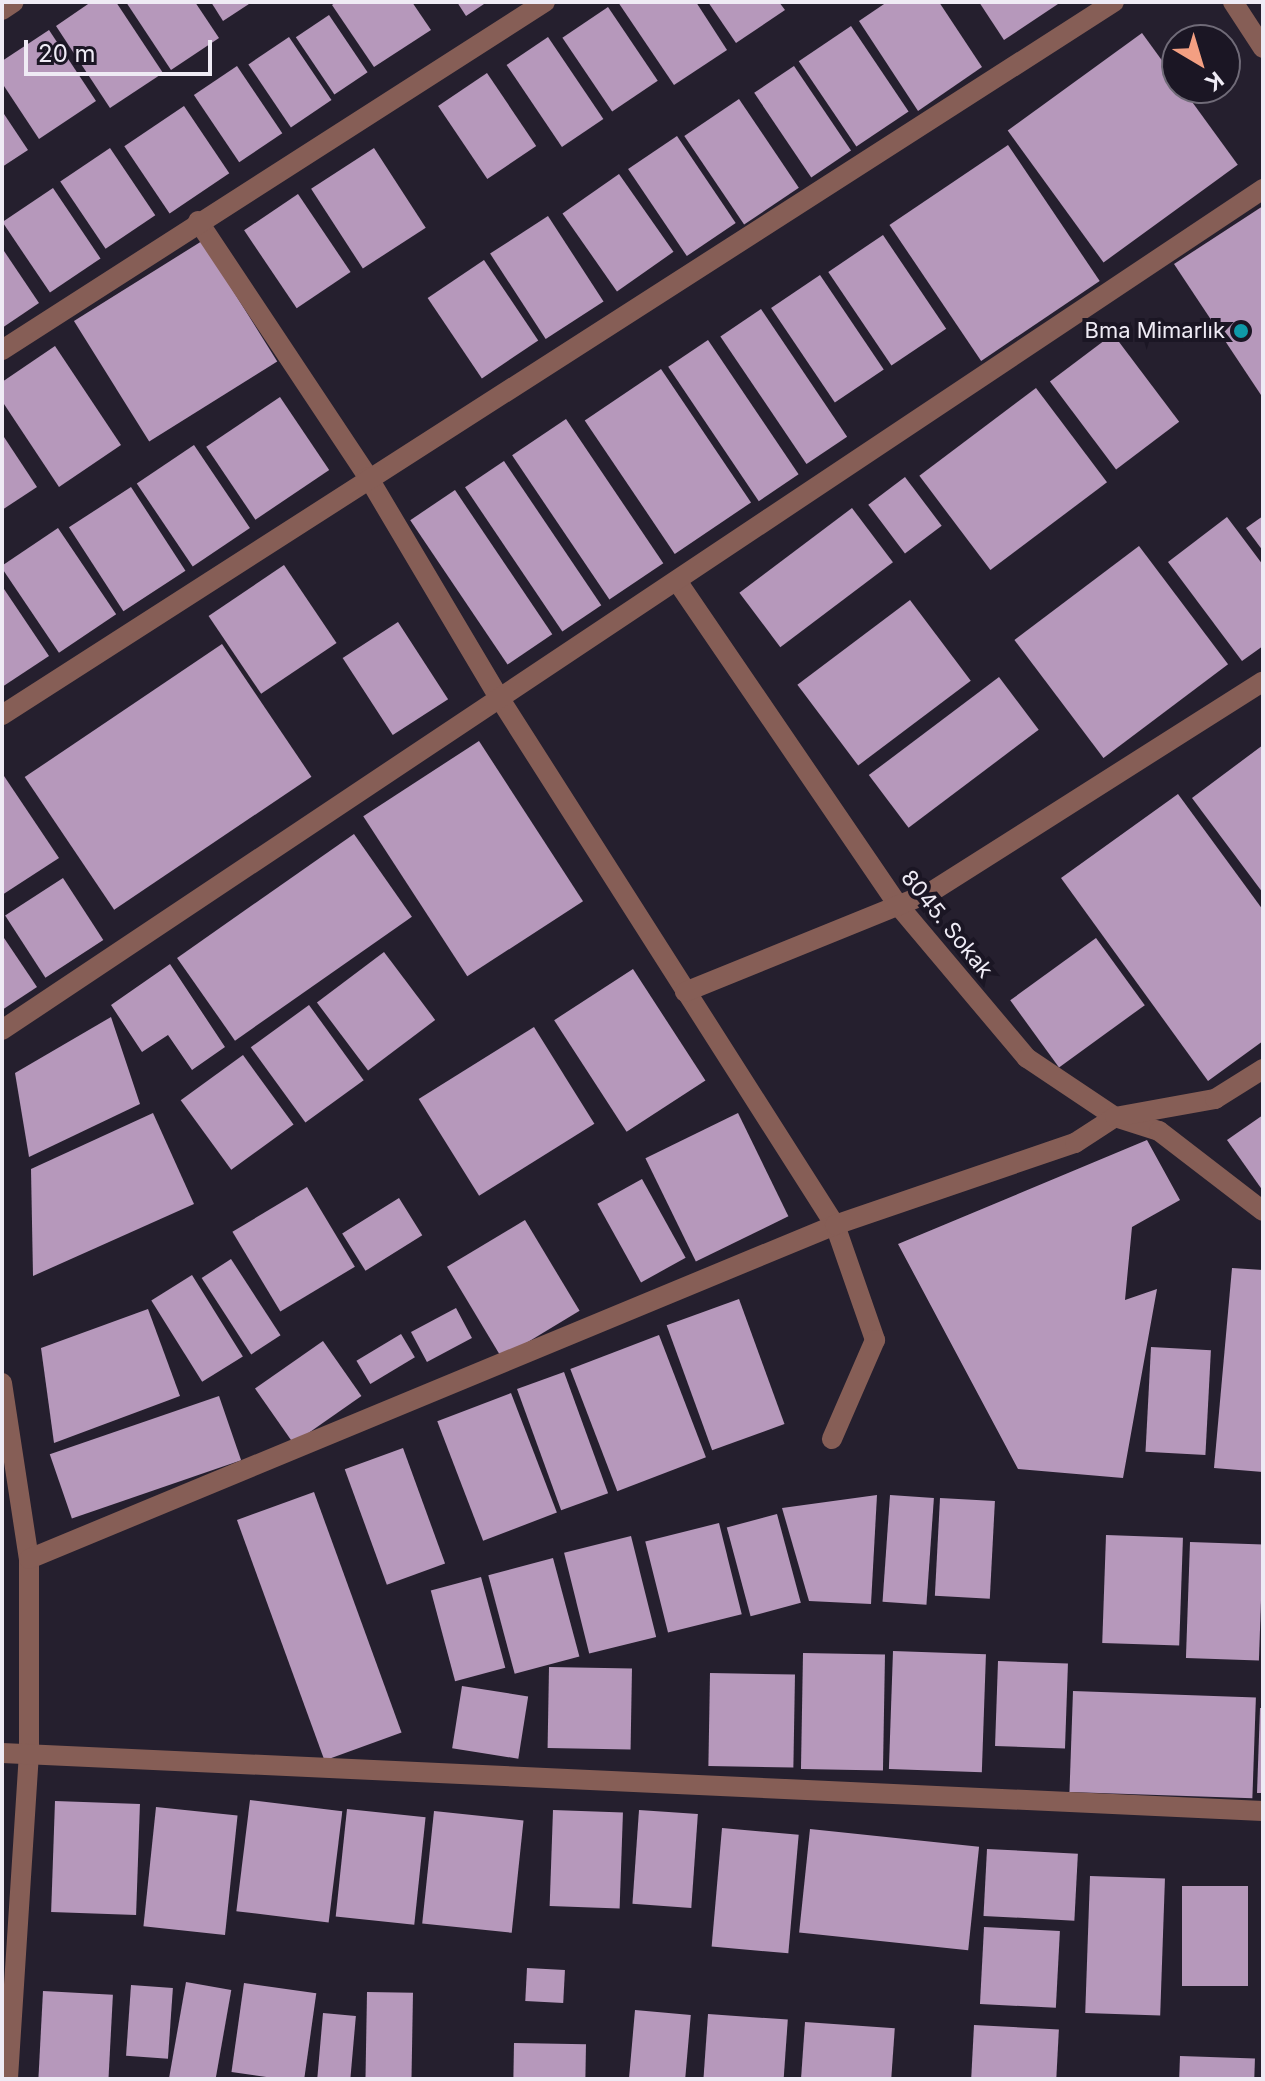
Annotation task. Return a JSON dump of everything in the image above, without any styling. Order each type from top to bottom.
[{"type":"street","points":[[2,10],[14,2]]},
{"type":"street","points":[[2,350],[198,221],[545,2]]},
{"type":"street","points":[[2,715],[368,477],[1114,2]]},
{"type":"street","points":[[1233,2],[1262,44]]},
{"type":"street","points":[[2,1030],[1263,189]]},
{"type":"street","points":[[198,221],[368,477],[500,699],[835,1225],[875,1340],[832,1439]]},
{"type":"street","name":"8045. Sokak","points":[[677,581],[898,905],[1027,1058],[1115,1117],[1159,1131],[1263,1211]]},
{"type":"street","points":[[685,992],[931,892],[1263,681]]},
{"type":"street","points":[[29,1559],[835,1225],[1075,1143],[1115,1117],[1215,1099],[1263,1069]]},
{"type":"street","points":[[2,1383],[29,1559],[29,1753],[8,2079]]},
{"type":"street","points":[[2,1753],[1263,1811]]},
{"type":"building","points":[[91,2],[116,2],[163,73],[110,108],[56,26]]},
{"type":"building","points":[[126,2],[195,2],[219,38],[171,70]]},
{"type":"building","points":[[211,2],[252,2],[223,21]]},
{"type":"building","points":[[336,2],[412,2],[431,30],[374,67],[332,5]]},
{"type":"building","points":[[457,2],[487,2],[466,16]]},
{"type":"building","points":[[618,2],[696,2],[727,50],[674,85]]},
{"type":"building","points":[[708,2],[779,2],[785,10],[736,43]]},
{"type":"building","points":[[887,2],[939,2],[982,67],[918,111],[859,21]]},
{"type":"building","points":[[979,2],[1061,2],[1004,40]]},
{"type":"building","points":[[608,7],[658,81],[612,112],[562,38]]},
{"type":"building","points":[[329,15],[368,72],[334,95],[296,37]]},
{"type":"building","points":[[851,26],[909,111],[856,147],[799,61]]},
{"type":"building","points":[[49,30],[96,101],[39,139],[2,83],[2,61]]},
{"type":"building","points":[[1142,33],[1161,59],[1161,104],[1194,104],[1238,165],[1104,262],[1008,131]]},
{"type":"building","points":[[289,37],[331,100],[291,127],[248,64]]},
{"type":"building","points":[[548,37],[603,119],[562,147],[507,65]]},
{"type":"building","points":[[237,66],[282,133],[239,162],[194,95]]},
{"type":"building","points":[[794,66],[851,151],[811,177],[754,93]]},
{"type":"building","points":[[487,73],[536,146],[487,179],[438,106]]},
{"type":"building","points":[[739,99],[799,188],[744,225],[684,136]]},
{"type":"building","points":[[184,106],[229,173],[170,213],[124,146]]},
{"type":"building","points":[[2,111],[28,150],[2,167]]},
{"type":"building","points":[[677,136],[736,223],[687,256],[628,169]]},
{"type":"building","points":[[1008,145],[1100,281],[981,361],[889,225]]},
{"type":"building","points":[[110,148],[155,215],[106,249],[60,182]]},
{"type":"building","points":[[374,148],[426,228],[363,269],[311,189]]},
{"type":"building","points":[[619,174],[673,252],[617,291],[562,214]]},
{"type":"building","points":[[53,188],[101,258],[50,293],[2,222]]},
{"type":"building","points":[[298,194],[351,272],[297,308],[244,230]]},
{"type":"building","name":"Bma Mimarlık","points":[[1263,206],[1263,398],[1174,264]]},
{"type":"building","points":[[548,216],[604,302],[546,339],[490,254]]},
{"type":"building","points":[[883,235],[946,329],[891,366],[828,272]]},
{"type":"building","points":[[202,241],[277,361],[149,441],[74,321]]},
{"type":"building","points":[[2,248],[39,303],[2,328]]},
{"type":"building","points":[[484,260],[538,340],[482,378],[428,298]]},
{"type":"building","points":[[820,275],[884,370],[835,403],[771,308]]},
{"type":"building","points":[[761,309],[847,437],[806,464],[720,336]]},
{"type":"building","points":[[1113,334],[1179,422],[1116,469],[1050,382]]},
{"type":"building","points":[[708,340],[799,474],[759,501],[668,367]]},
{"type":"building","points":[[55,346],[121,445],[59,487],[2,401],[2,382]]},
{"type":"building","points":[[661,369],[751,502],[675,554],[585,420]]},
{"type":"building","points":[[1036,388],[1107,482],[990,570],[919,476]]},
{"type":"building","points":[[280,397],[329,470],[255,520],[206,447]]},
{"type":"building","points":[[566,419],[663,563],[609,600],[512,455]]},
{"type":"building","points":[[2,434],[37,487],[2,510]]},
{"type":"building","points":[[194,445],[250,528],[193,566],[137,484]]},
{"type":"building","points":[[504,461],[601,605],[562,632],[465,487]]},
{"type":"building","points":[[905,477],[942,526],[905,553],[868,505]]},
{"type":"building","points":[[131,487],[185,571],[123,611],[69,527]]},
{"type":"building","points":[[455,490],[552,634],[508,664],[410,520]]},
{"type":"building","points":[[852,508],[893,562],[780,647],[739,593]]},
{"type":"building","points":[[1263,516],[1263,551],[1246,528]]},
{"type":"building","points":[[1227,517],[1263,565],[1263,646],[1242,661],[1168,562]]},
{"type":"building","points":[[58,528],[116,614],[59,653],[2,568]]},
{"type":"building","points":[[1139,546],[1228,664],[1103,758],[1014,640]]},
{"type":"building","points":[[284,565],[337,643],[261,694],[209,616]]},
{"type":"building","points":[[2,586],[49,656],[2,687]]},
{"type":"building","points":[[910,600],[971,681],[858,766],[797,685]]},
{"type":"building","points":[[398,622],[448,699],[393,735],[343,658]]},
{"type":"building","points":[[222,644],[311,777],[114,910],[25,777]]},
{"type":"building","points":[[999,677],[1039,730],[909,828],[869,775]]},
{"type":"building","points":[[479,741],[583,901],[467,976],[363,816]]},
{"type":"building","points":[[1263,745],[1263,893],[1192,798]]},
{"type":"building","points":[[2,773],[59,858],[2,895]]},
{"type":"building","points":[[1178,794],[1263,910],[1263,1041],[1208,1081],[1061,878]]},
{"type":"building","points":[[354,834],[412,917],[235,1041],[177,958]]},
{"type":"building","points":[[63,878],[103,940],[45,978],[5,916]]},
{"type":"building","points":[[2,935],[37,987],[2,1010]]},
{"type":"building","points":[[1096,938],[1145,1005],[1059,1067],[1010,1000]]},
{"type":"building","points":[[384,952],[435,1020],[368,1070],[317,1003]]},
{"type":"building","points":[[170,964],[225,1047],[192,1070],[168,1035],[142,1052],[111,1005]]},
{"type":"building","points":[[633,969],[705,1081],[627,1132],[554,1020]]},
{"type":"building","points":[[309,1005],[364,1080],[305,1123],[251,1047]]},
{"type":"building","points":[[111,1017],[140,1104],[29,1157],[15,1073]]},
{"type":"building","points":[[534,1027],[594,1124],[479,1196],[419,1099]]},
{"type":"building","points":[[243,1055],[294,1125],[231,1170],[181,1100]]},
{"type":"building","points":[[153,1113],[194,1204],[33,1276],[31,1169]]},
{"type":"building","points":[[738,1113],[788,1216],[696,1262],[645,1158]]},
{"type":"building","points":[[1263,1115],[1263,1191],[1227,1140]]},
{"type":"building","points":[[1147,1140],[1180,1200],[1132,1227],[1125,1300],[1157,1289],[1123,1478],[1018,1469],[898,1244]]},
{"type":"building","points":[[642,1179],[686,1258],[641,1282],[597,1204]]},
{"type":"building","points":[[307,1187],[355,1267],[280,1312],[232,1232]]},
{"type":"building","points":[[399,1198],[422,1235],[365,1271],[342,1234]]},
{"type":"building","points":[[525,1220],[580,1311],[502,1358],[447,1267]]},
{"type":"building","points":[[231,1259],[281,1335],[251,1354],[202,1278]]},
{"type":"building","points":[[1232,1268],[1263,1270],[1263,1472],[1214,1468]]},
{"type":"building","points":[[192,1275],[243,1356],[202,1382],[151,1300]]},
{"type":"building","points":[[739,1299],[784,1424],[712,1450],[667,1325]]},
{"type":"building","points":[[456,1308],[472,1338],[427,1362],[411,1332]]},
{"type":"building","points":[[148,1309],[180,1396],[54,1443],[41,1348]]},
{"type":"building","points":[[401,1334],[415,1357],[370,1384],[356,1361]]},
{"type":"building","points":[[659,1335],[706,1457],[617,1491],[570,1369]]},
{"type":"building","points":[[323,1341],[361,1396],[293,1443],[255,1389]]},
{"type":"building","points":[[1151,1347],[1211,1350],[1205,1455],[1146,1452]]},
{"type":"building","points":[[564,1372],[608,1493],[561,1510],[517,1389]]},
{"type":"building","points":[[511,1393],[557,1512],[483,1541],[437,1421]]},
{"type":"building","points":[[219,1396],[241,1460],[72,1519],[50,1454]]},
{"type":"building","points":[[403,1448],[445,1564],[387,1585],[345,1469]]},
{"type":"building","points":[[314,1492],[402,1733],[325,1761],[237,1520]]},
{"type":"building","points":[[877,1495],[871,1604],[809,1601],[782,1508]]},
{"type":"building","points":[[890,1495],[934,1498],[926,1605],[883,1602]]},
{"type":"building","points":[[940,1498],[995,1501],[990,1599],[935,1596]]},
{"type":"building","points":[[777,1514],[801,1603],[751,1616],[727,1527]]},
{"type":"building","points":[[719,1523],[742,1614],[668,1633],[645,1541]]},
{"type":"building","points":[[1106,1535],[1183,1538],[1179,1646],[1102,1643]]},
{"type":"building","points":[[631,1536],[656,1637],[589,1654],[564,1553]]},
{"type":"building","points":[[1190,1542],[1263,1545],[1259,1660],[1186,1658]]},
{"type":"building","points":[[553,1558],[579,1657],[515,1674],[488,1575]]},
{"type":"building","points":[[481,1577],[505,1668],[455,1681],[431,1590]]},
{"type":"building","points":[[893,1651],[986,1654],[982,1772],[889,1769]]},
{"type":"building","points":[[803,1653],[885,1654],[883,1770],[801,1769]]},
{"type":"building","points":[[998,1661],[1068,1663],[1065,1748],[995,1746]]},
{"type":"building","points":[[549,1667],[632,1668],[631,1749],[548,1748]]},
{"type":"building","points":[[710,1673],[795,1674],[793,1767],[708,1766]]},
{"type":"building","points":[[462,1686],[528,1696],[518,1759],[452,1748]]},
{"type":"building","points":[[1073,1691],[1256,1697],[1252,1798],[1069,1792]]},
{"type":"building","points":[[1260,1708],[1263,1708],[1263,1793],[1257,1793]]},
{"type":"building","points":[[250,1800],[342,1811],[329,1922],[236,1911]]},
{"type":"building","points":[[55,1801],[140,1804],[136,1915],[51,1912]]},
{"type":"building","points":[[156,1807],[238,1816],[225,1935],[143,1926]]},
{"type":"building","points":[[347,1809],[426,1817],[414,1925],[336,1916]]},
{"type":"building","points":[[553,1810],[623,1812],[620,1908],[550,1906]]},
{"type":"building","points":[[639,1810],[698,1814],[691,1908],[632,1904]]},
{"type":"building","points":[[434,1811],[524,1820],[512,1933],[422,1923]]},
{"type":"building","points":[[722,1828],[799,1835],[788,1953],[712,1947]]},
{"type":"building","points":[[810,1829],[979,1847],[968,1950],[799,1932]]},
{"type":"building","points":[[987,1849],[1078,1854],[1074,1921],[983,1916]]},
{"type":"building","points":[[1090,1876],[1165,1879],[1160,2016],[1085,2013]]},
{"type":"building","points":[[1182,1886],[1248,1886],[1248,1986],[1182,1986]]},
{"type":"building","points":[[984,1927],[1060,1931],[1056,2008],[980,2004]]},
{"type":"building","points":[[527,1968],[565,1970],[563,2003],[525,2001]]},
{"type":"building","points":[[186,1982],[231,1990],[216,2079],[169,2078]]},
{"type":"building","points":[[244,1983],[316,1993],[304,2079],[231,2072]]},
{"type":"building","points":[[131,1985],[173,1988],[168,2059],[126,2056]]},
{"type":"building","points":[[43,1991],[113,1995],[108,2079],[38,2079]]},
{"type":"building","points":[[367,1992],[413,1993],[411,2079],[365,2079]]},
{"type":"building","points":[[635,2010],[691,2015],[685,2079],[629,2079]]},
{"type":"building","points":[[323,2013],[356,2016],[350,2079],[317,2079]]},
{"type":"building","points":[[708,2014],[788,2020],[784,2079],[703,2079]]},
{"type":"building","points":[[805,2022],[895,2028],[891,2079],[801,2079]]},
{"type":"building","points":[[974,2025],[1059,2029],[1056,2079],[971,2079]]},
{"type":"building","points":[[514,2043],[586,2044],[585,2079],[513,2079]]},
{"type":"building","points":[[1180,2056],[1255,2059],[1254,2079],[1179,2079]]},
{"type":"place","name":"Bma Mimarlık","points":[[1241,331]]}]
